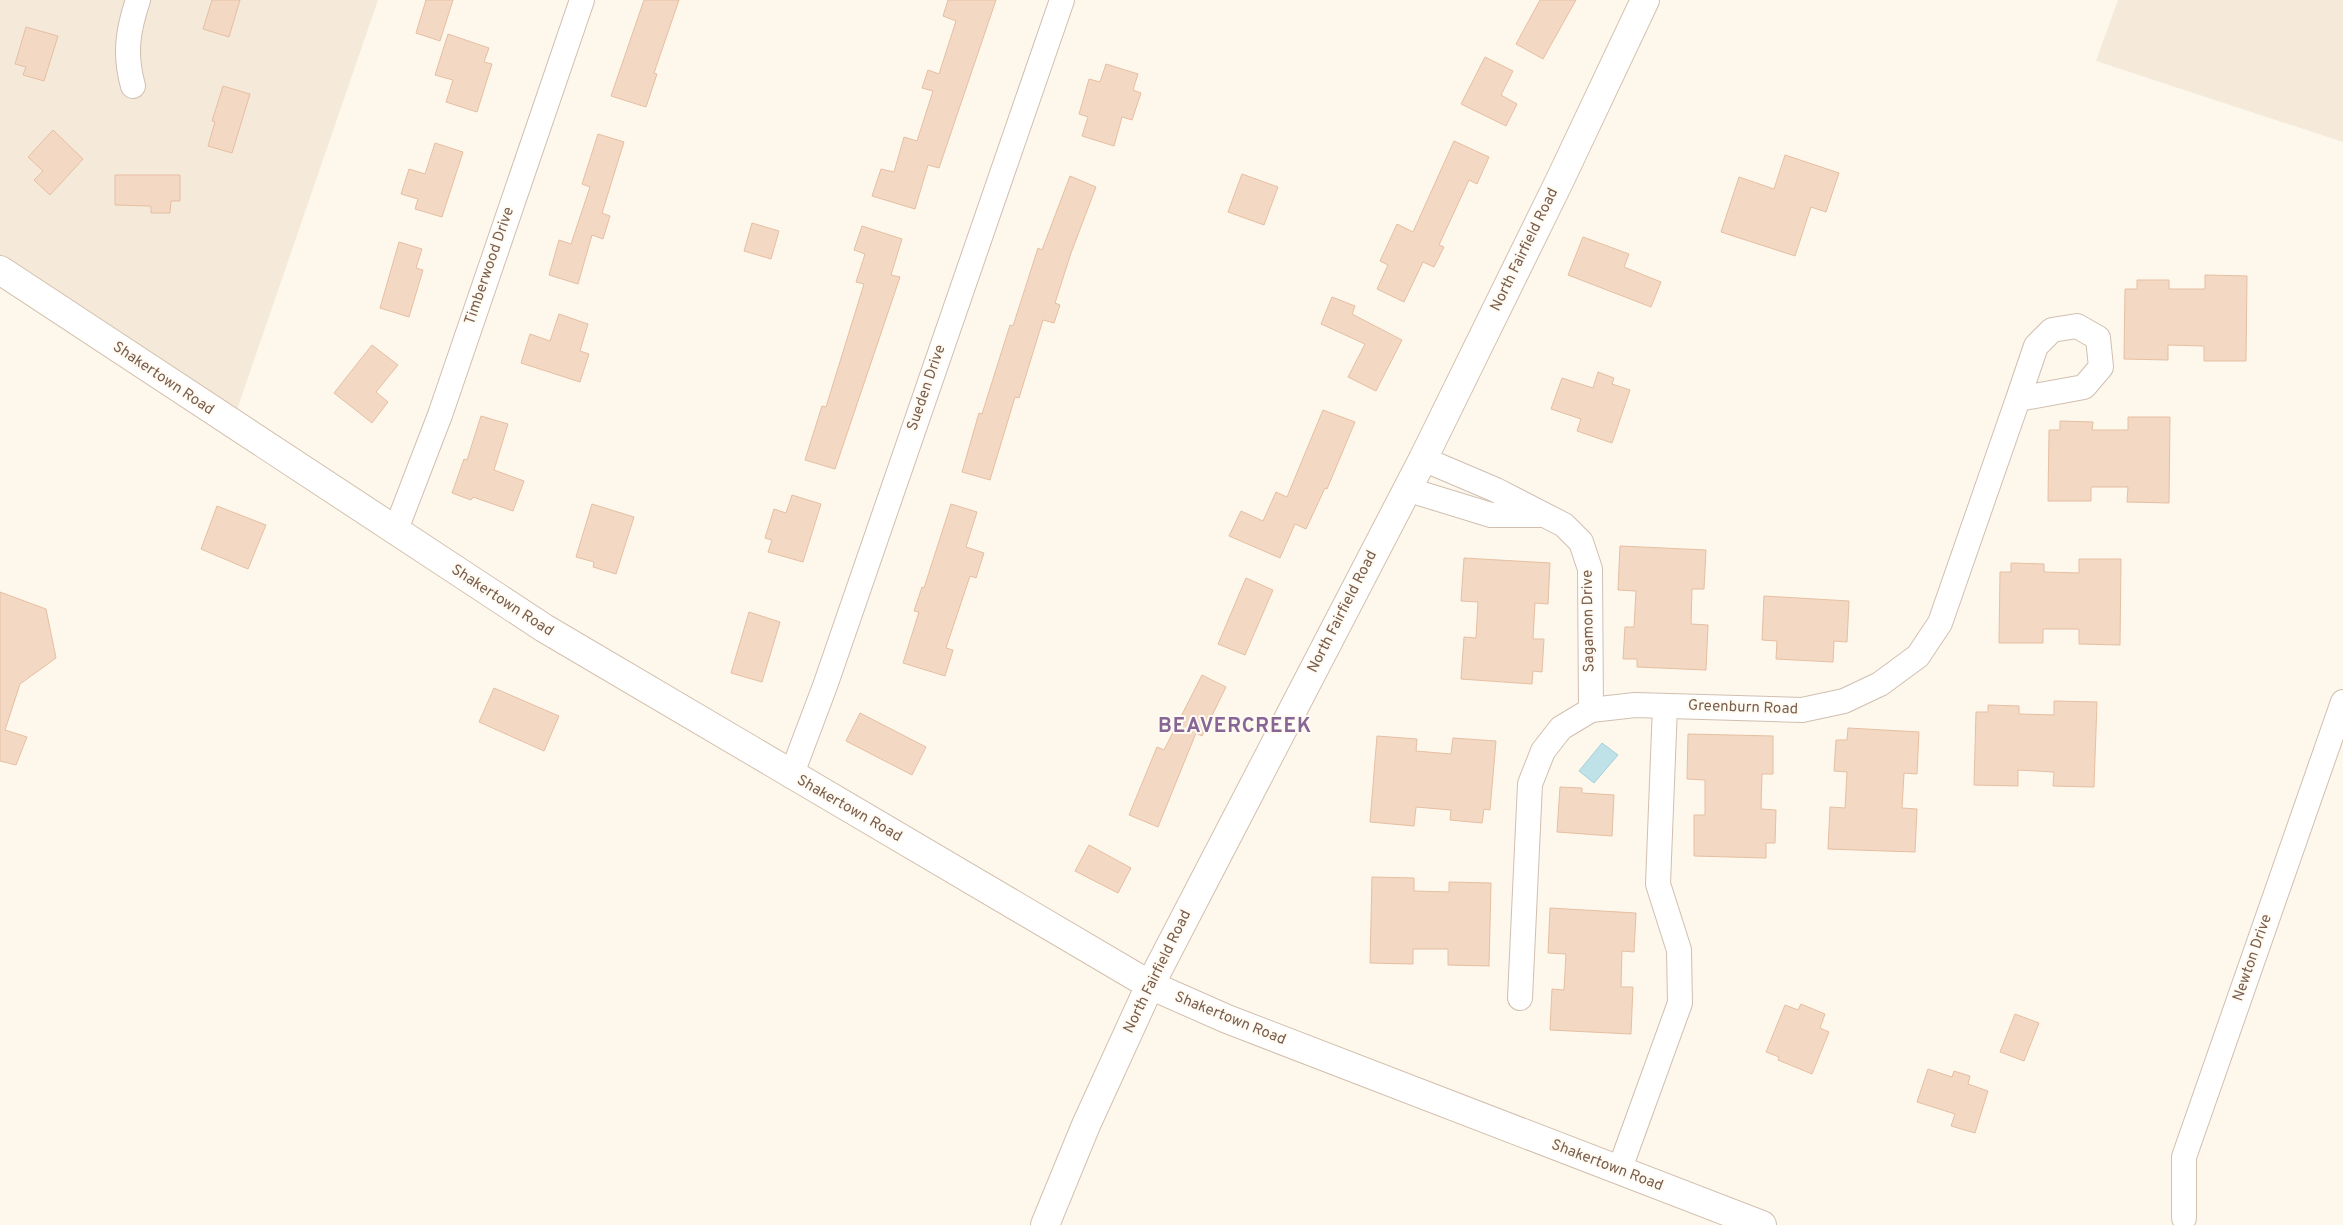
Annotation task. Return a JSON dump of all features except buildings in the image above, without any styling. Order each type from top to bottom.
[{"type":"street","points":[[133,86],[129,70],[127,41],[130,24],[138,0]]},
{"type":"street","name":"Timberwood Drive","points":[[395,532],[440,415],[582,0]]},
{"type":"street","name":"Sueden Drive","points":[[791,776],[825,686],[1062,0]]},
{"type":"street","name":"North Fairfield Road","points":[[1045,1225],[1086,1125],[1150,985],[1423,459],[1559,182],[1645,0]]},
{"type":"street","name":"Shakertown Road","points":[[0,270],[395,532],[544,628],[791,776],[1150,985],[1227,1020],[1762,1225]]},
{"type":"street","name":"Greenburn Road","points":[[1520,998],[1530,784],[1543,751],[1561,728],[1591,710],[1635,705],[1802,710],[1844,701],[1880,684],[1918,656],[1940,623],[2018,399]]},
{"type":"street","points":[[1423,459],[1496,490],[1543,515]]},
{"type":"street","name":"Sagamon Drive","points":[[1406,489],[1491,515],[1543,515],[1564,525],[1581,542],[1590,569],[1591,710]]},
{"type":"street","name":"Newton Drive","points":[[2184,1218],[2184,1157],[2343,702]]},
{"type":"street","points":[[1619,1171],[1680,1003],[1679,950],[1658,884],[1665,706]]},
{"type":"shaded area","points":[[0,0],[378,0],[232,424],[0,270]]},
{"type":"shaded area","points":[[2118,0],[2343,0],[2343,142],[2096,61]]},
{"type":"water","points":[[1602,743],[1618,755],[1594,783],[1579,771]]},
{"type":"district","name":"BEAVERCREEK","points":[[1235,727]]}]
